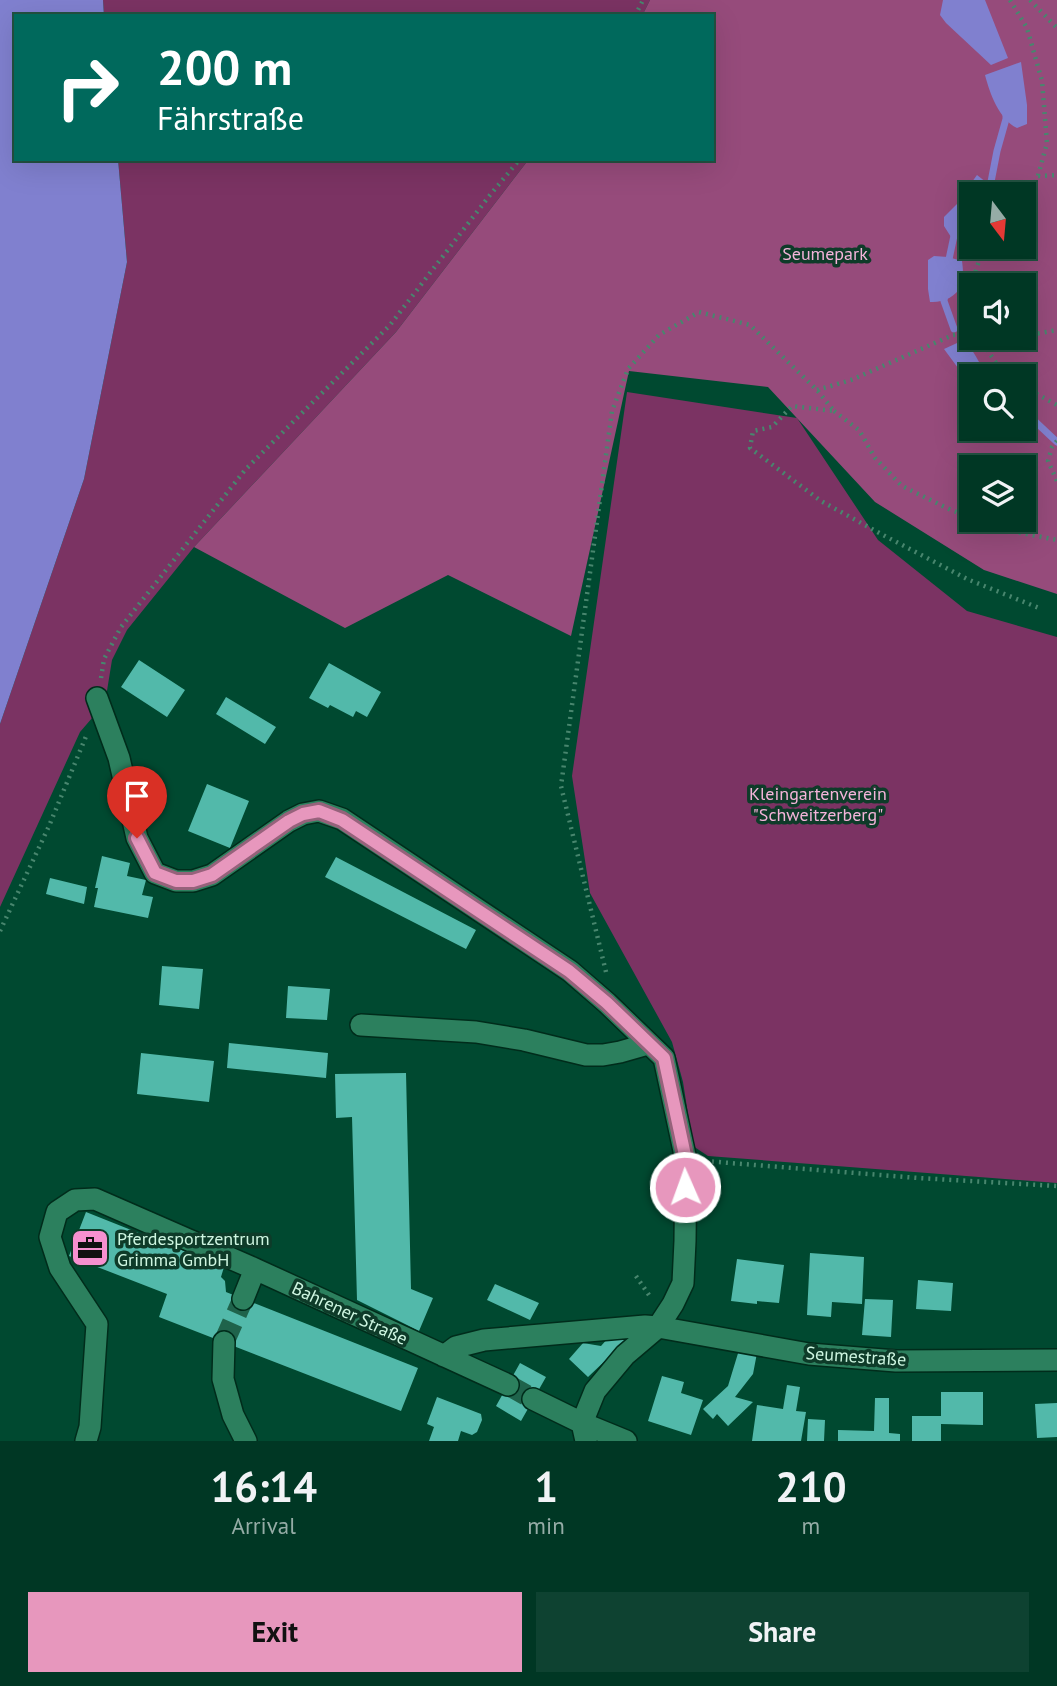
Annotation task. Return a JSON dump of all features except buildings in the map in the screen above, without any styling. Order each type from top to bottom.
[{"type":"street","points":[[97,698],[119,758],[137,838],[155,873],[176,881],[193,881],[212,875],[289,821],[303,814],[319,811],[342,820],[569,971],[664,1058],[686,1160],[683,1283],[658,1327],[625,1355],[595,1391],[584,1432]]},
{"type":"street","points":[[361,1025],[476,1032],[586,1055],[620,1052],[648,1044]]},
{"type":"street","name":"Bahrener Straße","points":[[86,1441],[90,1427],[97,1324],[60,1268],[50,1237],[57,1212],[75,1200],[94,1199],[255,1269],[508,1385]]},
{"type":"street","points":[[243,1299],[255,1269]]},
{"type":"street","points":[[444,1356],[456,1347],[484,1340],[658,1327]]},
{"type":"street","name":"Seumestraße","points":[[658,1327],[809,1354],[896,1361],[1057,1360]]},
{"type":"street","points":[[224,1342],[223,1379],[233,1415],[246,1441]]},
{"type":"street","points":[[533,1399],[584,1432],[626,1441]]},
{"type":"path","points":[[1010,0],[1027,28],[1042,81],[1047,143],[1035,182]]},
{"type":"path","points":[[1030,0],[1057,28]]},
{"type":"path","points":[[0,931],[54,814],[90,725],[104,659],[121,627],[245,470],[390,325],[518,161]]},
{"type":"path","points":[[1038,176],[1057,175]]},
{"type":"path","points":[[607,973],[561,786],[612,411],[628,369],[659,335],[699,312],[750,325],[817,390],[834,411],[859,430],[875,458],[902,486],[959,513]]},
{"type":"path","points":[[1036,335],[1057,330]]},
{"type":"path","points":[[817,390],[851,380],[959,334]]},
{"type":"path","points":[[1036,394],[1057,405]]},
{"type":"path","points":[[834,411],[792,406],[772,427],[753,431],[750,448],[821,501],[967,579],[1039,608]]},
{"type":"path","points":[[1057,442],[1052,447],[1048,461],[1057,481]]},
{"type":"path","points":[[1016,532],[1057,540]]},
{"type":"path","points":[[686,1160],[1057,1186]]},
{"type":"green space","points":[[103,0],[650,0],[643,14],[104,14]]},
{"type":"green space","name":"Seumepark","points":[[650,0],[1057,0],[1057,594],[984,570],[875,502],[768,387],[629,371],[571,636],[448,575],[345,628],[194,547],[396,332],[527,161],[714,161],[714,14],[643,14]]},
{"type":"green space","points":[[118,161],[527,161],[396,332],[194,547],[127,630],[112,660],[105,703],[80,732],[0,907],[0,724],[84,479],[127,262]]},
{"type":"green space","name":"Kleingartenverein \"Schweitzerberg\"","points":[[627,392],[797,418],[878,540],[967,611],[1057,637],[1057,1183],[708,1156],[693,1146],[683,1082],[672,1042],[590,893],[572,776]]},
{"type":"shaded area","points":[[0,0],[103,0],[104,14],[14,14],[14,161],[118,161],[127,262],[84,479],[0,724]]},
{"type":"shaded area","points":[[943,0],[985,0],[1008,58],[991,65],[940,15]]},
{"type":"shaded area","points":[[1021,62],[1027,124],[1017,128],[1000,112],[985,75]]},
{"type":"shaded area","points":[[977,175],[986,182],[972,182]]},
{"type":"shaded area","points":[[959,202],[959,239],[951,237],[944,226],[944,217]]},
{"type":"shaded area","points":[[934,256],[962,261],[959,290],[952,296],[930,302],[928,260]]},
{"type":"shaded area","points":[[959,342],[959,350],[972,350],[981,364],[959,364],[959,369],[944,349]]},
{"type":"waterway","points":[[991,182],[1006,111]]},
{"type":"waterway","points":[[948,264],[955,231]]},
{"type":"waterway","points":[[945,293],[944,301],[954,329]]},
{"type":"waterway","points":[[1036,422],[1057,442]]},
{"type":"tunnel","points":[[224,1342],[243,1299]]},
{"type":"tunnel","points":[[508,1385],[533,1399]]},
{"type":"place","name":"Pferdesportzentrum Grimma GmbH","points":[[90,1248]]},
{"type":"route","points":[[137,838],[155,873],[176,881],[193,881],[212,875],[303,814],[319,811],[342,820],[569,971],[664,1058],[686,1160],[685,1187]]}]
